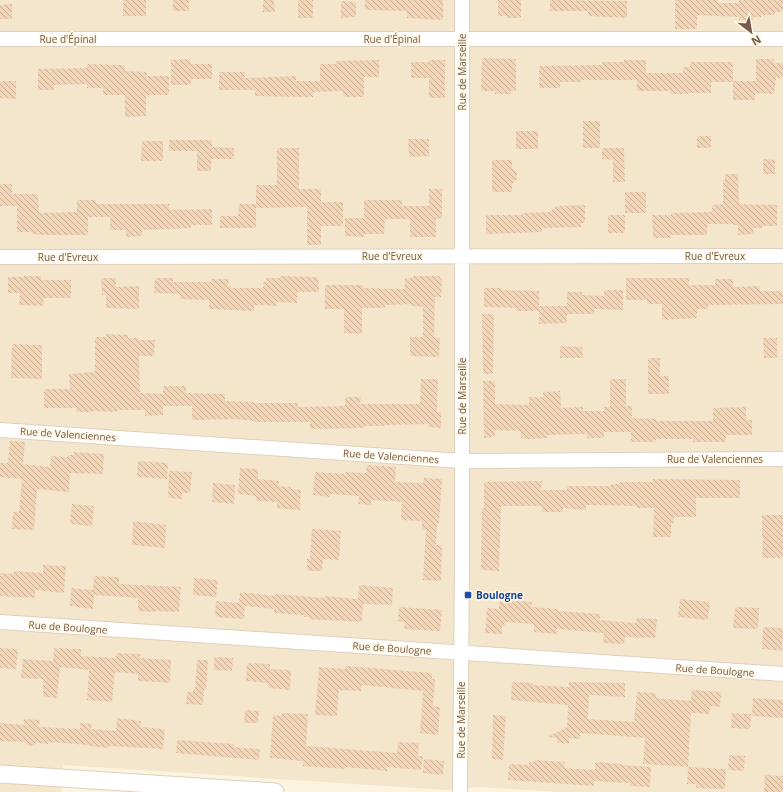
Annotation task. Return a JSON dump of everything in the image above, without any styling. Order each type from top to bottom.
[{"type":"street","name":"Rue de Marseille","points":[[460,792],[462,653],[462,0]]},
{"type":"street","name":"Rue d'Épinal","points":[[0,39],[783,39]]},
{"type":"street","name":"Rue d'Evreux","points":[[0,257],[783,256]]},
{"type":"street","name":"Rue de Valenciennes","points":[[0,430],[462,460],[783,459]]},
{"type":"street","name":"Rue de Boulogne","points":[[0,622],[783,674]]},
{"type":"street","points":[[0,774],[275,792]]},
{"type":"shaded area","points":[[0,0],[783,0],[783,792],[557,792],[480,787],[446,790],[63,765],[61,792],[0,792]]},
{"type":"building","points":[[123,0],[146,0],[146,16],[123,16]]},
{"type":"building","points":[[173,0],[189,0],[189,11],[173,11]]},
{"type":"building","points":[[263,0],[274,0],[275,12],[263,12]]},
{"type":"building","points":[[298,0],[313,0],[313,18],[298,18]]},
{"type":"building","points":[[365,0],[443,0],[443,20],[407,18],[407,11],[365,10]]},
{"type":"building","points":[[498,0],[521,0],[521,18],[507,18],[507,16],[498,16]]},
{"type":"building","points":[[550,0],[627,1],[627,18],[589,16],[588,11],[550,11]]},
{"type":"building","points":[[675,0],[717,0],[717,3],[739,3],[739,0],[783,0],[783,12],[775,12],[775,15],[761,15],[761,17],[754,17],[753,20],[739,20],[739,17],[697,15],[697,29],[675,29]]},
{"type":"building","points":[[341,1],[356,2],[356,17],[341,18]]},
{"type":"building","points":[[12,4],[12,19],[0,19],[0,5]]},
{"type":"building","points":[[482,58],[516,59],[516,91],[511,91],[511,94],[495,94],[495,91],[481,91]]},
{"type":"building","points":[[190,59],[191,64],[212,64],[212,79],[191,79],[191,85],[171,85],[171,60]]},
{"type":"building","points":[[756,59],[774,59],[774,63],[783,63],[783,78],[776,78],[774,94],[755,93],[755,100],[733,100],[733,81],[756,81]]},
{"type":"building","points":[[379,60],[379,77],[364,77],[364,97],[343,97],[343,91],[313,92],[313,97],[299,97],[255,96],[255,90],[219,90],[219,72],[245,72],[245,78],[296,76],[296,81],[320,81],[320,64],[336,64],[336,61]]},
{"type":"building","points":[[429,60],[445,60],[445,98],[429,98],[429,78],[411,78],[411,62],[429,62]]},
{"type":"building","points":[[624,60],[646,60],[646,73],[683,73],[683,67],[690,67],[690,62],[733,62],[733,82],[711,82],[711,93],[688,94],[670,94],[670,91],[637,91],[637,80],[581,80],[581,82],[560,82],[560,88],[539,88],[539,66],[602,65],[602,62],[624,62]]},
{"type":"building","points":[[87,64],[125,65],[125,71],[147,72],[147,76],[169,76],[169,95],[146,95],[146,116],[125,117],[125,95],[103,95],[103,88],[87,88],[87,84],[54,85],[54,90],[38,90],[38,69],[87,68]]},
{"type":"building","points":[[0,81],[16,81],[16,99],[0,98]]},
{"type":"building","points":[[583,121],[600,121],[600,148],[583,148]]},
{"type":"building","points":[[516,131],[538,131],[538,149],[516,149]]},
{"type":"building","points":[[697,136],[711,136],[711,148],[697,148]]},
{"type":"building","points":[[408,139],[429,139],[429,156],[409,157]]},
{"type":"building","points":[[169,140],[212,140],[212,147],[234,148],[234,159],[211,159],[211,171],[197,171],[197,151],[169,151]]},
{"type":"building","points":[[142,141],[163,141],[163,161],[141,161]]},
{"type":"building","points":[[277,148],[299,148],[299,189],[321,189],[321,202],[343,202],[343,226],[321,226],[321,245],[307,245],[307,207],[256,208],[256,228],[220,228],[220,216],[238,216],[239,204],[256,204],[256,185],[277,185]]},
{"type":"building","points":[[602,148],[624,148],[625,182],[613,182],[613,160],[602,159]]},
{"type":"building","points":[[763,159],[775,160],[775,174],[763,174]]},
{"type":"building","points":[[492,160],[512,160],[512,168],[517,173],[517,179],[512,184],[512,192],[492,192]]},
{"type":"building","points":[[725,174],[738,174],[739,204],[777,205],[777,226],[762,226],[762,228],[753,228],[754,234],[738,235],[738,225],[707,224],[707,235],[671,235],[671,238],[653,238],[652,215],[712,212],[712,205],[723,204],[723,180],[725,181]]},
{"type":"building","points":[[0,184],[12,184],[12,194],[38,194],[39,213],[77,212],[77,200],[96,200],[96,204],[169,204],[169,210],[212,209],[212,225],[191,225],[191,228],[142,230],[142,236],[126,237],[126,230],[110,230],[110,217],[88,217],[88,235],[44,235],[32,234],[32,232],[17,232],[17,206],[0,206]]},
{"type":"building","points":[[429,189],[442,189],[442,218],[436,219],[436,237],[410,237],[410,219],[385,219],[384,234],[364,234],[364,237],[345,236],[345,218],[364,218],[364,200],[402,200],[402,206],[429,206]]},
{"type":"building","points":[[625,192],[646,192],[646,213],[625,213]]},
{"type":"building","points":[[585,205],[585,223],[581,223],[581,227],[542,228],[542,232],[486,234],[486,215],[522,215],[522,213],[549,212],[557,206]]},
{"type":"building","points":[[608,215],[625,215],[625,233],[608,233]]},
{"type":"building","points":[[41,276],[41,280],[71,280],[71,298],[44,298],[43,306],[19,305],[20,293],[8,293],[8,277]]},
{"type":"building","points":[[280,276],[318,277],[319,292],[297,292],[297,303],[276,302],[276,306],[254,305],[254,311],[209,309],[209,300],[180,299],[180,294],[154,293],[155,278],[173,278],[173,282],[211,282],[211,279],[229,279],[228,286],[231,286],[231,288],[263,288],[263,282],[266,282],[266,278],[280,278]]},
{"type":"building","points":[[413,276],[439,276],[442,280],[441,297],[435,297],[434,337],[440,338],[439,357],[410,356],[410,337],[423,337],[423,307],[412,306],[412,304],[385,305],[385,308],[362,308],[362,334],[344,333],[344,309],[325,309],[325,285],[363,285],[363,288],[405,289],[405,278],[413,278]]},
{"type":"building","points":[[101,278],[116,278],[116,287],[139,286],[139,309],[106,308],[106,295],[102,295]]},
{"type":"building","points":[[626,278],[689,278],[689,285],[715,285],[715,279],[733,279],[733,287],[760,286],[760,291],[783,291],[783,304],[708,305],[708,309],[697,309],[697,318],[662,320],[662,304],[647,304],[647,300],[626,300]]},
{"type":"building","points":[[484,288],[539,291],[539,311],[517,311],[517,308],[484,307]]},
{"type":"building","points":[[604,290],[623,290],[623,310],[594,309],[594,314],[567,314],[567,323],[539,324],[539,306],[567,306],[567,292],[582,292],[582,295],[604,296]]},
{"type":"building","points":[[482,314],[494,314],[493,374],[483,374]]},
{"type":"building","points":[[106,334],[128,335],[128,338],[139,338],[139,340],[155,340],[154,356],[139,356],[140,393],[163,394],[163,386],[186,386],[186,393],[225,394],[225,401],[254,403],[298,403],[298,407],[345,406],[345,397],[361,397],[360,404],[420,404],[421,379],[438,379],[437,412],[441,412],[441,428],[428,427],[428,424],[364,426],[364,428],[310,429],[310,422],[254,422],[237,419],[192,420],[192,406],[163,406],[163,415],[145,416],[145,410],[76,412],[76,408],[44,408],[44,389],[70,389],[69,374],[95,372],[95,337],[106,337]]},
{"type":"building","points":[[763,338],[777,338],[777,358],[764,358]]},
{"type":"building","points":[[12,344],[42,345],[42,379],[11,378]]},
{"type":"building","points":[[560,346],[582,347],[583,358],[560,358]]},
{"type":"building","points":[[648,358],[660,358],[660,376],[669,376],[669,394],[648,394]]},
{"type":"building","points":[[610,379],[626,379],[626,406],[632,406],[632,418],[656,419],[656,421],[713,421],[713,408],[746,407],[746,420],[752,420],[752,435],[726,435],[726,442],[693,442],[693,439],[656,439],[655,442],[631,442],[631,432],[604,432],[604,438],[587,438],[587,434],[547,435],[547,438],[529,439],[521,438],[521,431],[495,430],[495,437],[484,438],[483,381],[495,381],[495,404],[529,405],[529,397],[543,397],[543,392],[560,391],[561,408],[583,407],[583,411],[604,411],[604,407],[610,407]]},
{"type":"building","points":[[10,441],[25,442],[23,464],[50,467],[51,456],[67,457],[68,455],[74,455],[74,452],[104,454],[103,474],[70,473],[69,492],[37,489],[34,530],[12,529],[13,512],[19,512],[22,479],[0,477],[0,463],[8,463]]},
{"type":"building","points":[[138,461],[168,463],[167,479],[137,477]]},
{"type":"building","points":[[367,465],[396,467],[395,482],[423,483],[424,478],[442,479],[436,545],[442,545],[441,581],[423,580],[426,530],[422,530],[422,521],[401,520],[402,502],[371,500],[371,505],[358,504],[359,496],[330,494],[330,497],[313,495],[315,472],[345,474],[345,472],[366,473]]},
{"type":"building","points":[[240,468],[258,469],[258,479],[279,481],[278,486],[291,487],[291,489],[301,490],[300,510],[277,508],[277,502],[256,501],[256,496],[238,494]]},
{"type":"building","points":[[169,471],[192,472],[190,493],[182,493],[182,499],[168,498]]},
{"type":"building","points":[[653,479],[740,480],[740,498],[696,498],[696,517],[674,517],[674,523],[671,523],[671,537],[653,537],[654,508],[637,508],[637,506],[586,505],[586,510],[563,508],[563,512],[542,512],[542,506],[501,506],[499,571],[481,570],[484,482],[542,481],[541,490],[567,490],[567,486],[611,486],[611,484],[620,484],[620,482],[653,482]]},
{"type":"building","points":[[213,483],[235,485],[234,504],[212,502]]},
{"type":"building","points":[[72,504],[94,506],[92,526],[70,524]]},
{"type":"building","points":[[762,515],[783,515],[783,558],[762,558]]},
{"type":"building","points":[[133,521],[166,525],[165,548],[132,545]]},
{"type":"building","points":[[312,529],[341,531],[339,560],[323,559],[322,571],[307,571],[307,559],[310,559]]},
{"type":"building","points":[[43,565],[66,566],[64,593],[35,590],[35,598],[0,596],[0,573],[14,574],[14,571],[43,573]]},
{"type":"building","points":[[94,576],[119,577],[119,584],[181,587],[179,612],[138,611],[138,598],[94,595],[93,609],[70,606],[71,588],[93,590]]},
{"type":"building","points":[[194,578],[218,580],[216,597],[193,595]]},
{"type":"building","points":[[359,585],[393,588],[392,605],[363,604],[362,622],[309,619],[310,617],[304,617],[304,615],[274,613],[274,609],[245,606],[244,619],[215,617],[216,601],[239,603],[240,592],[275,596],[275,594],[358,599]]},
{"type":"building","points":[[680,599],[710,602],[708,620],[678,617]]},
{"type":"building","points":[[512,601],[532,602],[531,607],[558,609],[558,611],[600,614],[600,620],[636,623],[637,618],[657,619],[655,638],[625,637],[624,644],[603,643],[604,633],[557,629],[557,634],[534,632],[534,624],[505,622],[504,626],[502,626],[502,634],[485,633],[487,608],[499,609],[499,602],[512,603]]},
{"type":"building","points":[[399,607],[442,610],[440,631],[404,629],[405,622],[398,621]]},
{"type":"building","points":[[735,607],[759,608],[758,629],[733,628]]},
{"type":"building","points":[[763,627],[783,628],[782,651],[762,649]]},
{"type":"building","points":[[0,648],[18,649],[16,669],[0,668]]},
{"type":"building","points":[[54,648],[81,649],[81,656],[116,658],[116,653],[140,654],[140,658],[171,660],[170,683],[138,681],[138,674],[115,672],[112,702],[87,700],[89,670],[60,667],[57,698],[43,697],[43,679],[21,678],[23,659],[53,661]]},
{"type":"building","points":[[214,657],[233,658],[232,671],[214,670]]},
{"type":"building","points":[[197,660],[208,660],[206,690],[204,690],[203,705],[186,704],[187,692],[193,692],[193,689],[195,689]]},
{"type":"building","points":[[247,663],[270,664],[270,669],[291,670],[290,690],[268,688],[269,683],[246,681]]},
{"type":"building","points":[[346,666],[432,673],[432,679],[435,679],[433,706],[440,707],[438,735],[420,733],[423,691],[362,685],[361,691],[339,690],[337,716],[315,715],[319,667],[345,669]]},
{"type":"building","points":[[512,682],[569,687],[569,682],[625,683],[625,697],[589,695],[588,719],[634,722],[637,692],[656,693],[656,698],[691,701],[692,690],[721,692],[720,707],[710,706],[710,714],[691,713],[688,767],[643,764],[645,738],[580,733],[580,739],[569,738],[569,744],[557,743],[557,738],[547,737],[567,727],[568,705],[511,700]]},
{"type":"building","points":[[753,698],[783,700],[783,718],[752,716]]},
{"type":"building","points":[[245,710],[259,711],[258,723],[244,723]]},
{"type":"building","points":[[282,713],[308,714],[306,746],[397,753],[398,742],[419,743],[418,756],[423,756],[421,770],[387,767],[387,771],[345,767],[345,769],[303,766],[303,761],[270,758],[273,715],[281,716]]},
{"type":"building","points":[[732,713],[751,714],[750,729],[731,728]]},
{"type":"building","points":[[493,715],[506,716],[503,760],[492,759]]},
{"type":"building","points":[[117,718],[141,721],[140,727],[165,729],[163,749],[109,746],[109,748],[48,742],[48,744],[36,743],[33,746],[27,745],[24,742],[0,741],[0,723],[24,725],[24,719],[40,720],[39,727],[80,729],[80,723],[92,724],[91,729],[116,731]]},
{"type":"building","points":[[177,740],[234,744],[234,747],[260,749],[259,760],[176,753]]},
{"type":"building","points":[[729,755],[745,756],[744,771],[728,770]]},
{"type":"building","points":[[424,759],[444,761],[443,775],[423,773]]},
{"type":"building","points":[[535,760],[565,762],[564,768],[595,770],[595,762],[651,767],[650,787],[630,786],[630,783],[594,781],[594,786],[508,780],[509,764],[529,765],[529,761],[535,762]]},
{"type":"building","points":[[688,767],[726,769],[725,789],[696,788],[696,784],[687,784]]},
{"type":"building","points":[[765,775],[783,776],[783,792],[764,792]]},
{"type":"place","name":"Boulogne","points":[[468,595]]}]
